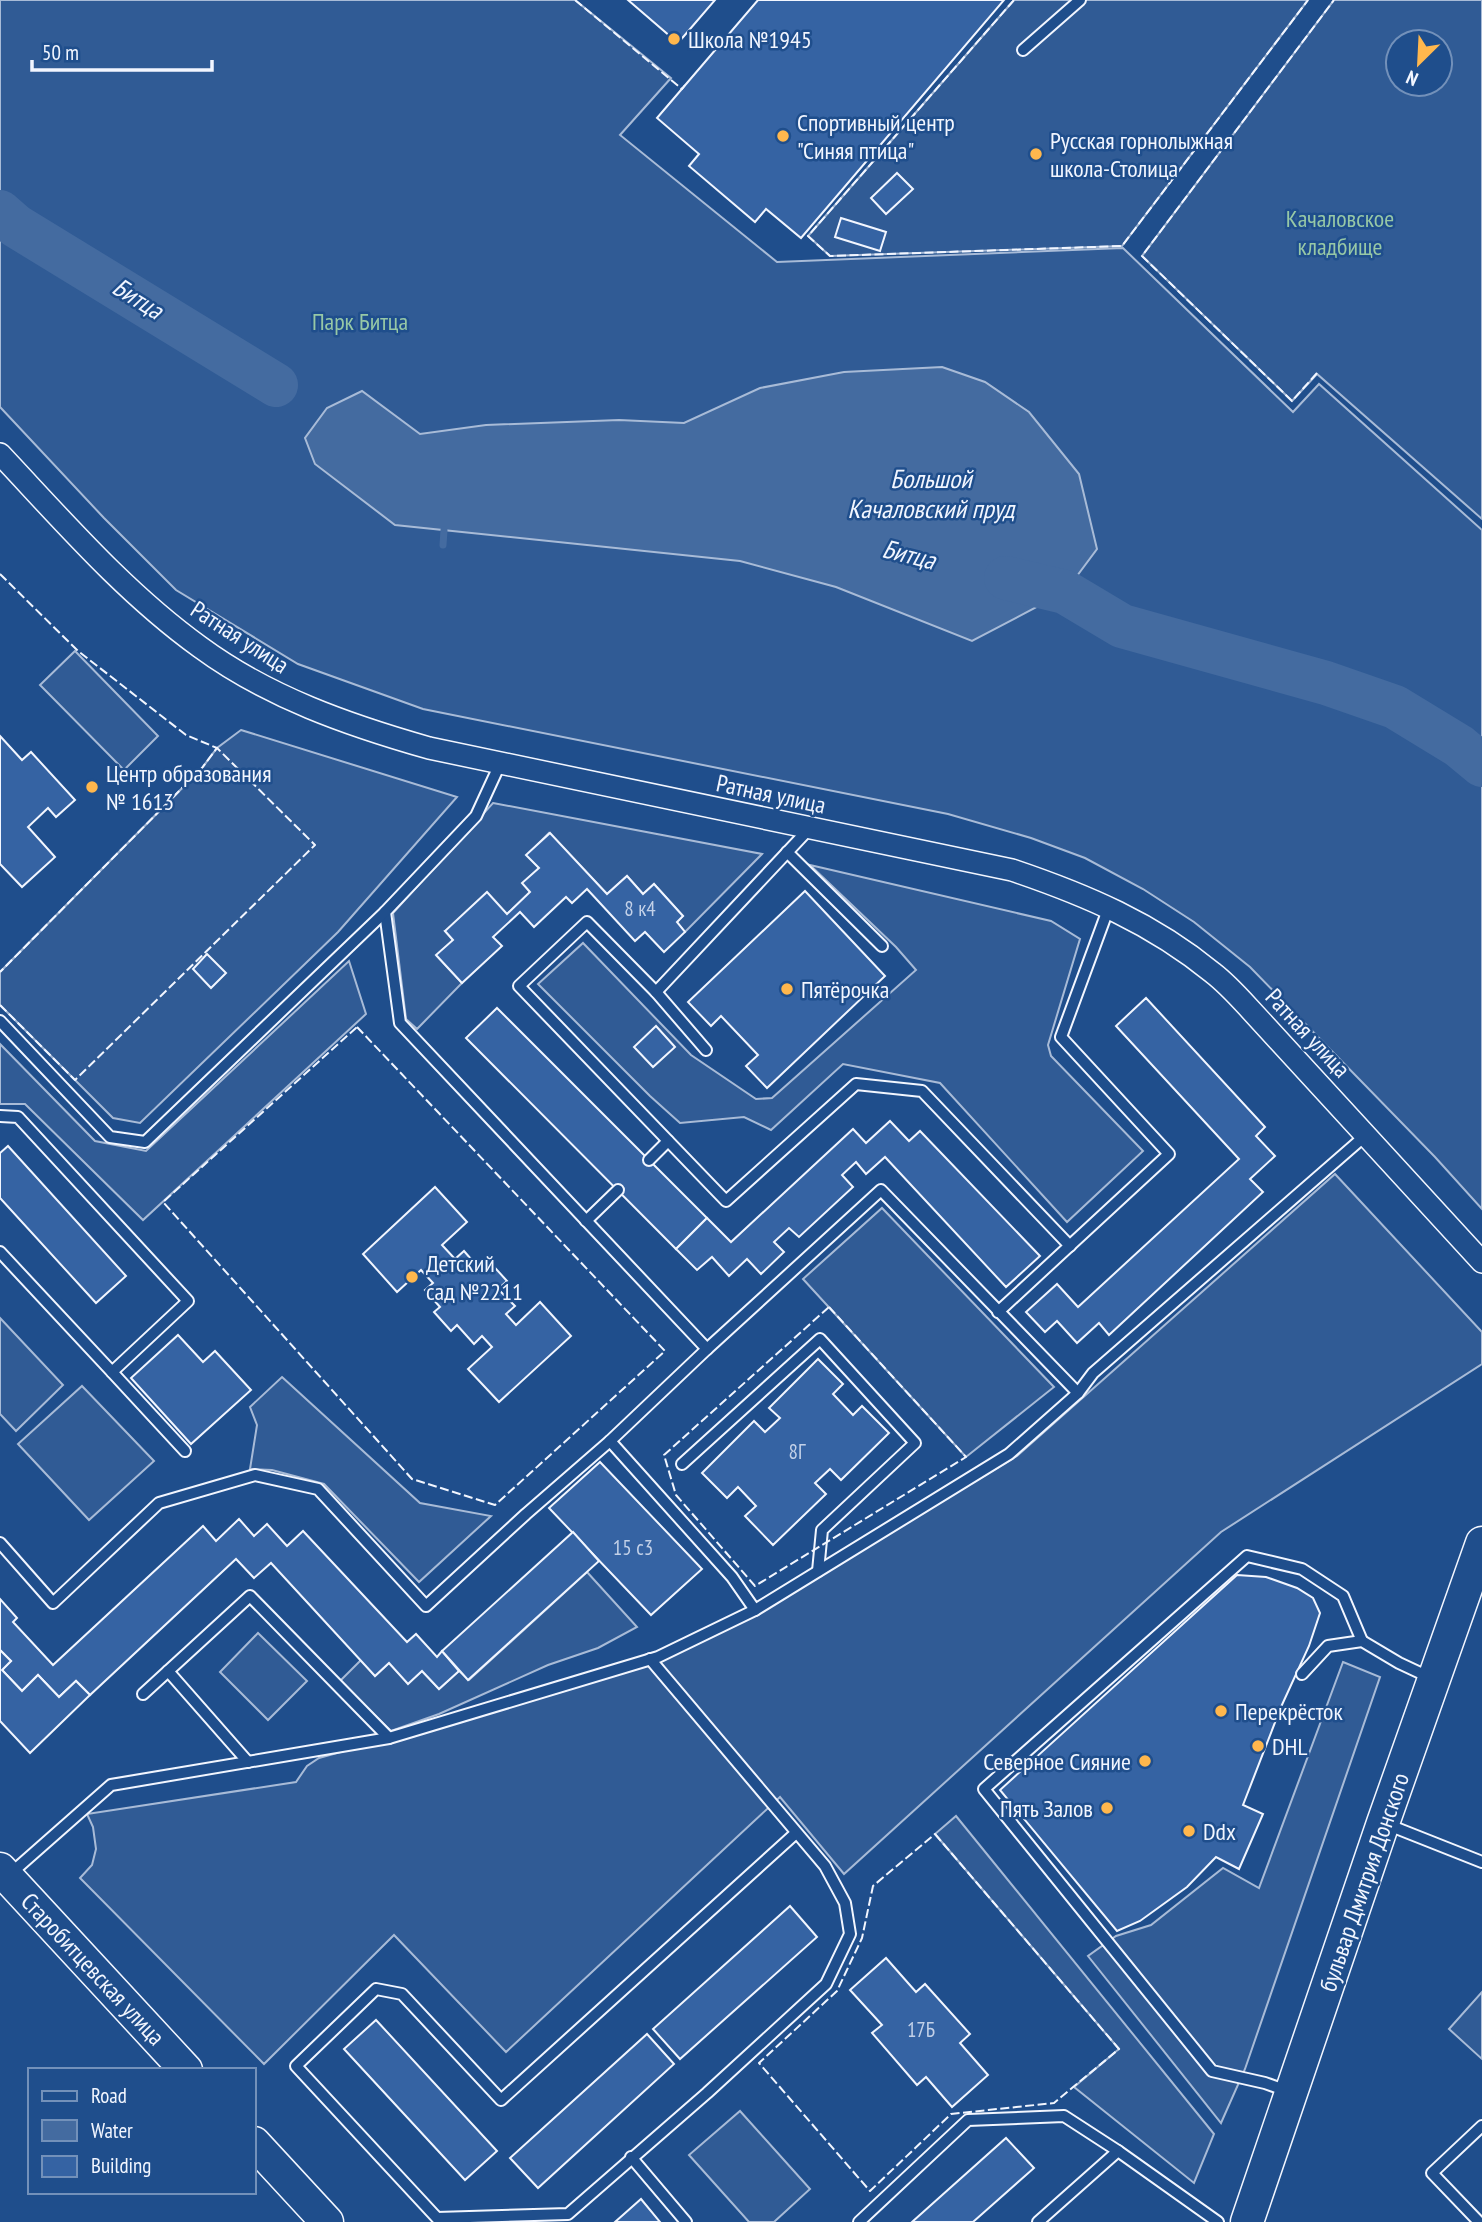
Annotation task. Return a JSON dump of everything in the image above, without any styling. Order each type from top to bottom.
[{"type":"street","name":"Ратная улица","points":[[0,454],[141,598],[201,648],[252,680],[306,707],[368,731],[429,748],[1012,870],[1109,907],[1148,928],[1215,974],[1482,1262]]},
{"type":"street","name":"бульвар Дмитрия Донского","points":[[1247,2222],[1482,1543]]},
{"type":"street","name":"Старобитцевская улица","points":[[4,1873],[184,2068]]},
{"type":"street","points":[[256,2145],[327,2222]]},
{"type":"lane","points":[[1023,50],[1080,0]]},
{"type":"lane","points":[[0,1021],[110,1137],[145,1142],[385,912],[476,816],[500,764]]},
{"type":"lane","points":[[656,992],[809,829]]},
{"type":"lane","points":[[787,852],[882,946]]},
{"type":"lane","points":[[998,1312],[1169,1154],[1061,1037],[1109,907]]},
{"type":"lane","points":[[385,912],[400,1023],[707,1349]]},
{"type":"lane","points":[[706,1050],[656,992],[587,922],[519,986],[726,1201],[856,1084],[922,1091],[1070,1246]]},
{"type":"lane","points":[[0,1116],[18,1117],[188,1301],[112,1373]]},
{"type":"lane","points":[[4,1873],[111,1785],[389,1738],[650,1659],[755,1610],[1009,1454],[1078,1393],[1093,1373],[1366,1135]]},
{"type":"lane","points":[[649,1160],[668,1141]]},
{"type":"lane","points":[[586,1221],[618,1190]]},
{"type":"lane","points":[[0,1543],[53,1603],[159,1503],[255,1475],[318,1489],[426,1606],[610,1441],[881,1190],[1078,1393]]},
{"type":"lane","points":[[0,1252],[184,1451]]},
{"type":"lane","points":[[682,1464],[820,1339],[915,1443],[822,1530],[818,1571]]},
{"type":"lane","points":[[610,1441],[732,1577],[755,1610]]},
{"type":"lane","points":[[1292,2093],[1265,2083],[1213,2071],[984,1789],[1247,1556],[1301,1569],[1343,1596],[1363,1641],[1399,1663],[1434,1679]]},
{"type":"lane","points":[[143,1694],[250,1596],[389,1738]]},
{"type":"lane","points":[[1302,1674],[1328,1646],[1363,1641]]},
{"type":"lane","points":[[650,1659],[825,1866],[845,1902],[850,1934],[826,1984],[564,2218],[437,2218],[296,2066],[376,1989],[402,1994],[501,2100],[796,1833]]},
{"type":"lane","points":[[168,1671],[248,1762]]},
{"type":"lane","points":[[1383,1823],[1482,1862]]},
{"type":"lane","points":[[859,2222],[968,2120],[1064,2116],[1218,2222]]},
{"type":"lane","points":[[1479,2222],[1432,2174],[1482,2126]]},
{"type":"lane","points":[[1038,2222],[1118,2151]]},
{"type":"lane","points":[[631,2157],[686,2222]]},
{"type":"shaded area","name":"Парк Битца","points":[[0,0],[575,0],[671,78],[620,135],[777,262],[1123,248],[1293,412],[1319,384],[1482,530],[1482,1209],[1250,967],[1194,922],[1143,889],[1085,858],[1031,838],[948,814],[423,709],[298,664],[176,590],[0,407]]},
{"type":"shaded area","name":"Русская горнолыжная школа-Столица","points":[[1014,0],[1308,0],[1122,246],[830,256],[808,236]]},
{"type":"shaded area","name":"Качаловское кладбище","points":[[1334,0],[1482,0],[1482,519],[1317,374],[1292,401],[1142,256]]},
{"type":"shaded area","points":[[75,651],[158,736],[124,770],[40,685]]},
{"type":"shaded area","points":[[241,730],[457,797],[338,932],[140,1123],[113,1118],[0,1005],[0,972],[202,768],[217,748]]},
{"type":"shaded area","points":[[493,803],[762,854],[685,932],[677,922],[683,916],[654,884],[643,894],[627,876],[607,894],[549,833],[527,855],[539,868],[523,883],[530,892],[507,914],[445,931],[453,940],[437,956],[462,983],[417,1029],[406,1019],[393,913]]},
{"type":"shaded area","points":[[810,865],[1051,921],[1080,939],[1048,1045],[1051,1056],[1143,1151],[1067,1222],[940,1083],[843,1064],[771,1130],[744,1117],[680,1123],[538,984],[583,943],[691,1055],[756,1099],[772,1098],[916,970],[896,947]]},
{"type":"shaded area","points":[[349,961],[366,1014],[143,1220],[25,1104],[0,1104],[0,1044],[95,1141],[146,1151]]},
{"type":"shaded area","points":[[1335,1174],[1482,1332],[1482,1364],[1221,1532],[844,1874],[780,1797],[506,2052],[394,1935],[264,2064],[80,1878],[92,1865],[96,1849],[93,1827],[87,1814],[296,1782],[307,1766],[319,1758],[539,1697],[748,1618],[1017,1456]]},
{"type":"shaded area","points":[[882,1208],[1054,1387],[966,1457],[803,1279]]},
{"type":"shaded area","points":[[0,1318],[63,1385],[16,1431],[0,1414]]},
{"type":"shaded area","points":[[282,1377],[420,1503],[491,1516],[419,1582],[324,1484],[272,1470],[250,1469],[257,1425],[250,1407]]},
{"type":"shaded area","points":[[82,1386],[154,1461],[89,1520],[18,1444]]},
{"type":"shaded area","points":[[587,1572],[637,1627],[598,1648],[548,1665],[439,1714],[391,1731],[340,1681],[361,1660],[375,1676],[389,1663],[408,1683],[422,1671],[439,1689],[459,1671],[469,1680]]},
{"type":"shaded area","points":[[258,1633],[307,1681],[268,1720],[220,1672]]},
{"type":"shaded area","points":[[1343,1662],[1380,1677],[1245,2069],[1221,2123],[1088,1956],[1116,1936],[1151,1925],[1223,1868],[1259,1888]]},
{"type":"shaded area","points":[[956,1816],[1214,2134],[1194,2183],[1074,2087],[1119,2049],[935,1834]]},
{"type":"shaded area","points":[[1482,1992],[1482,2059],[1449,2029]]},
{"type":"shaded area","points":[[740,2111],[810,2189],[774,2222],[749,2222],[689,2155]]},
{"type":"water","name":"Большой Качаловский пруд","points":[[942,367],[985,382],[1029,412],[1079,474],[1097,549],[1065,592],[972,641],[836,587],[740,561],[395,525],[315,464],[305,438],[327,408],[362,391],[420,434],[486,425],[619,420],[684,423],[760,388],[844,372]]},
{"type":"building","points":[[628,0],[715,0],[678,43]]},
{"type":"building","name":"Спортивный центр \"Синяя птица\"","points":[[758,0],[1004,0],[801,238],[766,209],[755,222],[689,166],[699,154],[657,118]]},
{"type":"building","points":[[897,173],[913,189],[886,214],[871,198]]},
{"type":"building","points":[[841,218],[886,232],[880,251],[835,237]]},
{"type":"building","points":[[0,736],[22,760],[31,752],[75,800],[56,817],[48,808],[28,827],[55,857],[22,887],[0,864]]},
{"type":"building","points":[[550,833],[607,894],[627,876],[643,894],[654,884],[683,916],[677,922],[685,932],[664,952],[645,932],[635,941],[587,889],[572,903],[566,897],[534,927],[520,912],[493,937],[502,946],[462,983],[436,955],[453,940],[445,931],[487,892],[507,914],[530,892],[522,883],[539,868],[526,855]]},
{"type":"building","name":"Пятёрочка","points":[[805,891],[885,976],[767,1088],[746,1066],[758,1055],[721,1016],[711,1026],[688,1002]]},
{"type":"building","points":[[207,954],[226,973],[211,988],[193,969]]},
{"type":"building","points":[[1146,998],[1265,1127],[1256,1136],[1275,1156],[1250,1179],[1263,1192],[1109,1335],[1099,1323],[1077,1343],[1057,1321],[1045,1332],[1026,1312],[1057,1284],[1078,1307],[1239,1159],[1116,1026]]},
{"type":"building","points":[[497,1008],[707,1218],[676,1249],[466,1038]]},
{"type":"building","points":[[656,1026],[675,1047],[653,1067],[634,1047]]},
{"type":"building","points":[[890,1121],[909,1141],[920,1131],[1040,1256],[1006,1287],[885,1157],[866,1174],[856,1162],[842,1175],[853,1187],[799,1237],[789,1228],[774,1242],[784,1252],[761,1274],[747,1259],[729,1276],[712,1257],[697,1270],[676,1249],[707,1218],[731,1242],[853,1129],[866,1143]]},
{"type":"building","points":[[8,1146],[126,1276],[96,1303],[0,1198],[0,1153]]},
{"type":"building","points":[[435,1187],[467,1222],[442,1245],[455,1259],[464,1251],[478,1267],[487,1259],[507,1281],[498,1289],[515,1306],[506,1314],[516,1325],[540,1302],[571,1336],[499,1402],[468,1369],[492,1347],[482,1336],[474,1344],[457,1325],[451,1331],[434,1312],[440,1307],[425,1290],[433,1283],[421,1270],[397,1292],[363,1254]]},
{"type":"building","points":[[178,1335],[203,1362],[215,1351],[251,1390],[191,1444],[131,1378]]},
{"type":"building","points":[[818,1359],[843,1384],[833,1394],[853,1415],[862,1406],[889,1433],[841,1480],[830,1469],[815,1483],[826,1494],[773,1545],[745,1516],[756,1506],[738,1487],[727,1498],[702,1473],[754,1421],[765,1432],[780,1418],[769,1408]]},
{"type":"building","points":[[600,1462],[702,1569],[651,1615],[549,1508]]},
{"type":"building","points":[[239,1519],[254,1536],[267,1524],[287,1546],[303,1531],[407,1642],[416,1634],[437,1657],[442,1651],[459,1671],[439,1689],[422,1671],[408,1684],[389,1663],[375,1676],[271,1563],[254,1578],[236,1559],[90,1695],[76,1681],[59,1697],[38,1675],[22,1691],[2,1670],[11,1661],[0,1650],[0,1599],[17,1618],[13,1622],[53,1665],[203,1526],[216,1541]]},
{"type":"building","points":[[573,1532],[599,1561],[468,1680],[442,1651]]},
{"type":"building","name":"Северное Сияние","points":[[1237,1575],[1266,1577],[1297,1588],[1313,1598],[1320,1613],[1243,1805],[1263,1814],[1239,1869],[1216,1857],[1187,1887],[1140,1921],[1117,1931],[1000,1790]]},
{"type":"building","points":[[0,1650],[11,1661],[2,1670],[22,1691],[38,1675],[59,1697],[76,1681],[90,1695],[30,1753],[0,1721]]},
{"type":"building","points":[[790,1906],[817,1937],[680,2059],[653,2029]]},
{"type":"building","points":[[886,1958],[916,1992],[925,1984],[970,2034],[960,2043],[988,2075],[952,2107],[926,2077],[917,2085],[872,2033],[882,2025],[850,1990]]},
{"type":"building","points":[[376,2020],[497,2151],[465,2180],[344,2049]]},
{"type":"building","points":[[647,2034],[674,2064],[538,2188],[510,2158]]},
{"type":"building","points":[[1006,2138],[1034,2168],[973,2222],[912,2222]]},
{"type":"building","points":[[641,2199],[660,2222],[615,2222]]},
{"type":"waterway","name":"Битца","points":[[0,212],[16,226],[276,385]]},
{"type":"waterway","points":[[443,545],[444,530]]},
{"type":"waterway","name":"Битца","points":[[1006,578],[1065,592],[1122,626],[1326,683],[1395,707],[1459,746],[1482,765]]},
{"type":"fence","points":[[575,0],[682,89],[685,85]]},
{"type":"fence","points":[[1014,0],[808,236],[830,256],[1122,246],[1308,0]]},
{"type":"fence","points":[[1317,373],[1292,401],[1142,256],[1334,0]]},
{"type":"fence","points":[[0,574],[78,651],[186,735],[217,748],[202,768],[0,972]]},
{"type":"fence","points":[[0,1005],[75,1080],[315,845],[217,748]]},
{"type":"fence","points":[[357,1027],[665,1351],[495,1505],[412,1479],[163,1202],[357,1027]]},
{"type":"fence","points":[[829,1307],[966,1457],[755,1586],[676,1495],[664,1455],[829,1307]]},
{"type":"fence","points":[[935,1834],[1119,2049],[1054,2103],[951,2114],[870,2191],[759,2063],[837,1991],[862,1938],[873,1886],[935,1834]]},
{"type":"place","name":"Школа №1945","points":[[674,39]]},
{"type":"place","name":"Спортивный центр \"Синяя птица\"","points":[[783,136]]},
{"type":"place","name":"Русская горнолыжная школа-Столица","points":[[1036,154]]},
{"type":"place","name":"Центр образования № 1613","points":[[92,787]]},
{"type":"place","name":"Пятёрочка","points":[[787,989]]},
{"type":"place","name":"Детский сад №2211","points":[[412,1277]]},
{"type":"place","name":"Перекрёсток","points":[[1221,1711]]},
{"type":"place","name":"DHL","points":[[1258,1746]]},
{"type":"place","name":"Северное Сияние","points":[[1145,1761]]},
{"type":"place","name":"Пять Залов","points":[[1107,1808]]},
{"type":"place","name":"Ddx","points":[[1189,1831]]}]
